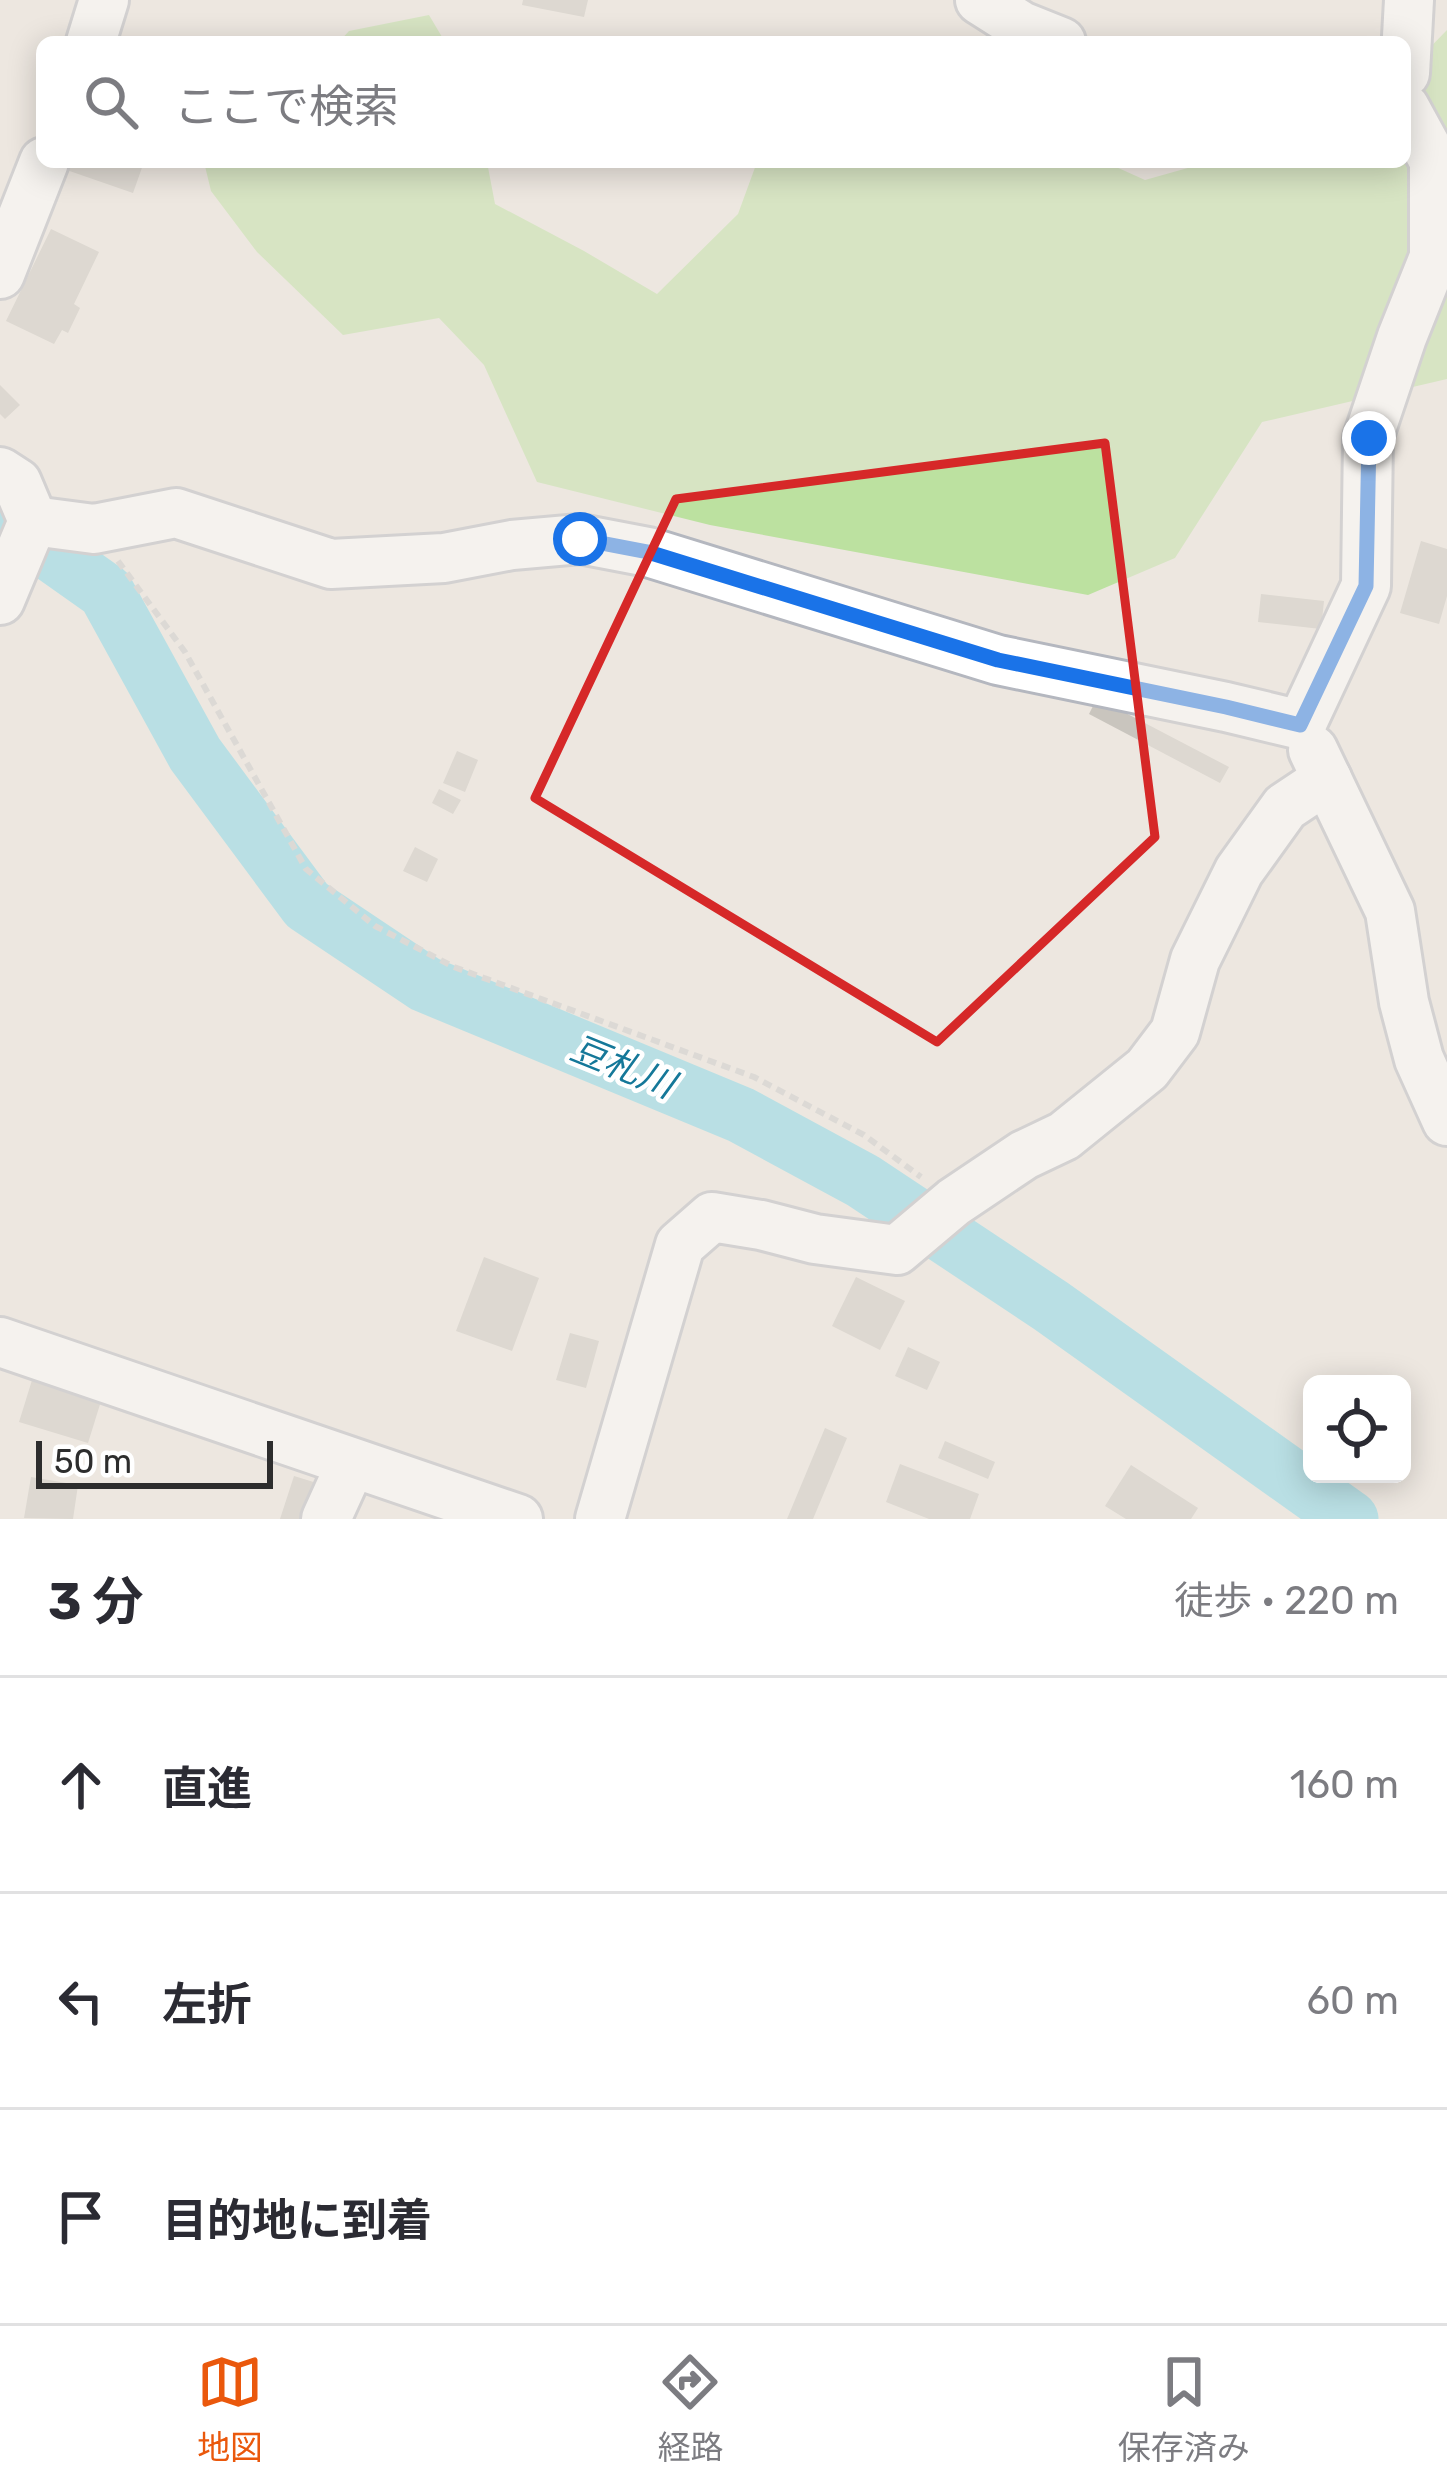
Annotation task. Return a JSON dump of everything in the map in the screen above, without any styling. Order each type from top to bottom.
[{"type":"street","points":[[93,36],[104,0]]},
{"type":"street","points":[[980,0],[1046,36]]},
{"type":"street","points":[[1407,36],[1409,0]]},
{"type":"street","points":[[1300,725],[1366,586],[1369,438],[1434,257],[1434,161],[1411,119]]},
{"type":"street","points":[[0,274],[42,168]]},
{"type":"street","points":[[0,472],[17,483],[33,521],[0,600]]},
{"type":"street","points":[[33,521],[94,529],[176,513],[331,564],[444,558],[580,539],[648,552],[998,660],[1300,725],[1390,910],[1404,1002],[1419,1059],[1447,1121]]},
{"type":"street","points":[[600,1519],[680,1245],[712,1217],[897,1250],[954,1202],[1024,1155],[1064,1136],[1148,1069],[1174,1032],[1195,960],[1239,871],[1285,807],[1327,779]]},
{"type":"street","points":[[0,1342],[518,1519]]},
{"type":"street","points":[[326,1519],[351,1464]]},
{"type":"path","points":[[94,529],[185,652],[306,869],[375,926],[454,968],[754,1077],[864,1135],[954,1202]]},
{"type":"highlighted area","points":[[1105,443],[1155,837],[937,1042],[535,798],[676,499]]},
{"type":"green space","points":[[429,15],[441,36],[344,36],[349,31]]},
{"type":"green space","points":[[1447,30],[1447,379],[1262,422],[1175,558],[1088,595],[710,525],[537,482],[484,365],[439,318],[343,335],[257,252],[211,191],[205,168],[488,168],[495,204],[657,294],[738,214],[755,168],[1118,168],[1145,180],[1188,168],[1411,168],[1411,67]]},
{"type":"building","points":[[523,0],[588,0],[584,17],[522,5]]},
{"type":"building","points":[[61,168],[142,168],[133,193]]},
{"type":"building","points":[[51,229],[99,252],[74,304],[80,308],[68,333],[62,330],[54,344],[6,321]]},
{"type":"building","points":[[0,385],[20,405],[5,419],[0,414]]},
{"type":"building","points":[[1421,541],[1447,549],[1447,596],[1439,624],[1400,613]]},
{"type":"building","points":[[1261,594],[1324,601],[1321,629],[1258,622]]},
{"type":"building","points":[[1097,698],[1229,767],[1220,783],[1089,714]]},
{"type":"building","points":[[457,751],[478,760],[465,792],[443,783]]},
{"type":"building","points":[[439,789],[461,800],[453,814],[432,803]]},
{"type":"building","points":[[415,847],[438,859],[427,882],[403,871]]},
{"type":"building","points":[[484,1257],[539,1278],[512,1351],[456,1331]]},
{"type":"building","points":[[856,1277],[905,1301],[880,1350],[832,1326]]},
{"type":"building","points":[[570,1333],[599,1341],[586,1388],[556,1380]]},
{"type":"building","points":[[908,1347],[940,1362],[927,1390],[895,1376]]},
{"type":"building","points":[[33,1377],[102,1398],[88,1443],[19,1422]]},
{"type":"building","points":[[825,1428],[847,1438],[813,1519],[787,1519]]},
{"type":"building","points":[[945,1441],[995,1462],[988,1479],[938,1458]]},
{"type":"building","points":[[900,1464],[979,1494],[970,1519],[929,1519],[886,1502]]},
{"type":"building","points":[[1131,1465],[1198,1508],[1191,1519],[1126,1519],[1105,1506]]},
{"type":"building","points":[[294,1476],[320,1484],[309,1519],[280,1519]]},
{"type":"building","points":[[31,1477],[78,1485],[73,1519],[24,1518]]},
{"type":"waterway","name":"豆札川","points":[[0,517],[106,592],[195,754],[307,905],[425,984],[741,1115],[863,1181],[1051,1306],[1350,1519]]},
{"type":"route","points":[[580,539],[648,552],[998,660],[1300,725],[1366,586],[1369,438]]}]
